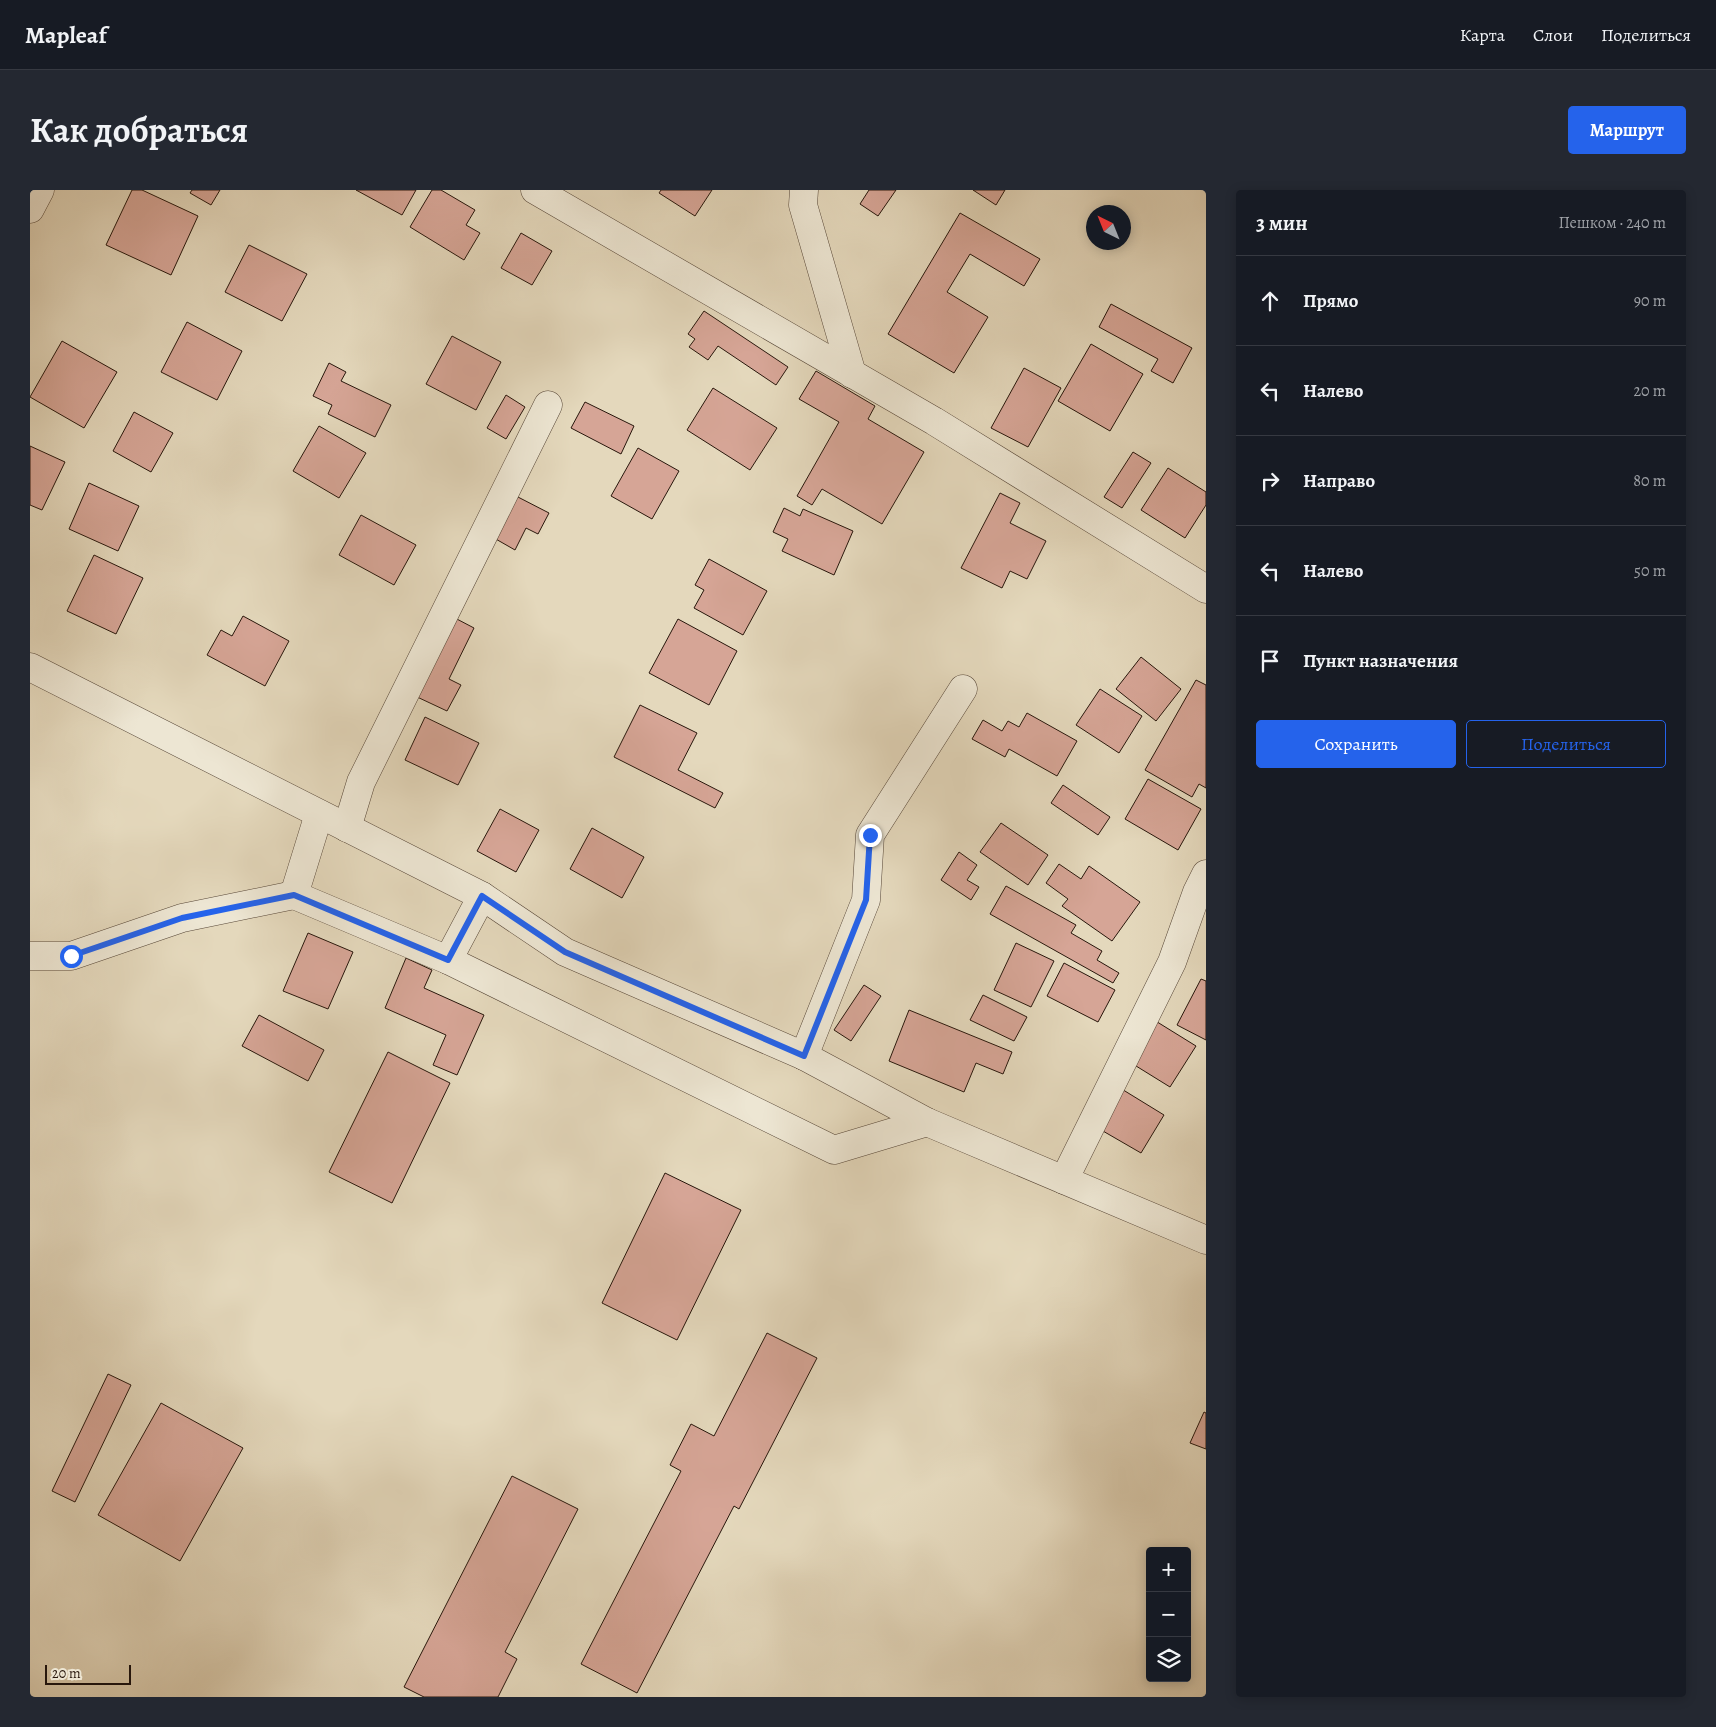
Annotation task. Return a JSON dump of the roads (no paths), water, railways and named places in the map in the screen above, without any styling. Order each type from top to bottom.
[{"type":"street","points":[[30,210],[40,190]]},
{"type":"street","points":[[535,190],[934,421],[1206,589]]},
{"type":"street","points":[[804,190],[803,205],[852,374]]},
{"type":"street","points":[[347,828],[361,782],[548,405]]},
{"type":"street","points":[[30,667],[482,896],[565,952],[804,1056],[926,1122],[1206,1240]]},
{"type":"street","points":[[804,1056],[866,900],[870,835],[963,689]]},
{"type":"street","points":[[294,895],[319,814]]},
{"type":"street","points":[[1064,1180],[1172,962],[1197,892],[1206,874]]},
{"type":"street","points":[[30,956],[71,956],[182,918],[294,895],[448,960],[834,1150],[926,1122]]},
{"type":"street","points":[[448,960],[482,896]]}]
